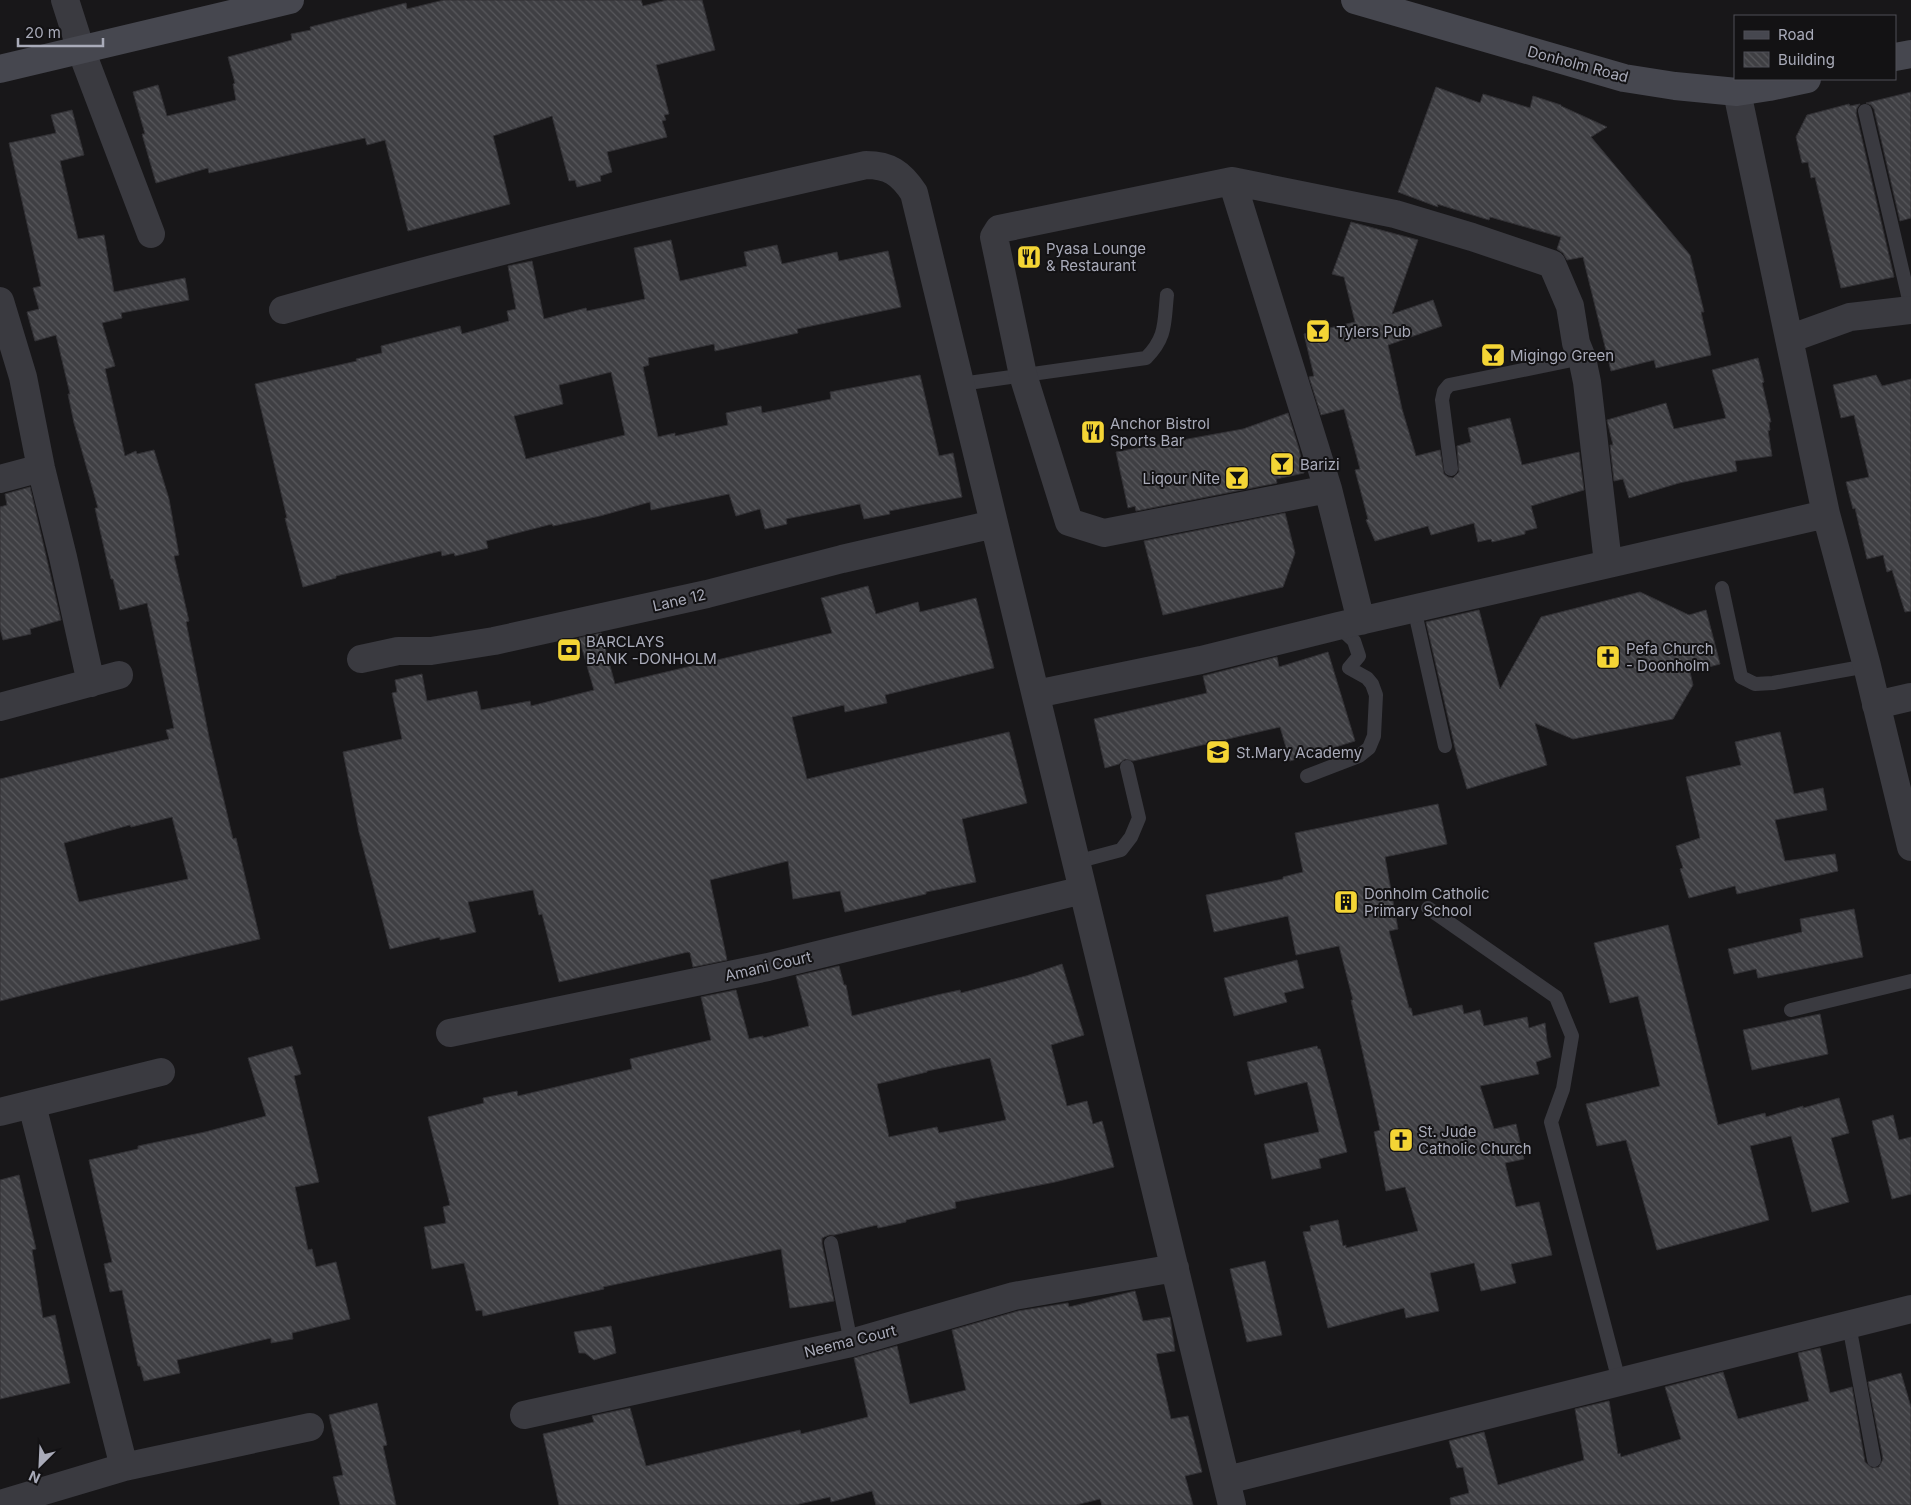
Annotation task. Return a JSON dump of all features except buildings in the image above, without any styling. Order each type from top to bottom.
[{"type":"main road","points":[[0,70],[290,0]]},
{"type":"main road","name":"Donholm Road","points":[[1355,0],[1624,78],[1675,86],[1737,92],[1802,80]]},
{"type":"main road","points":[[1896,57],[1911,54]]},
{"type":"street","points":[[65,0],[81,50],[151,234]]},
{"type":"street","points":[[1737,92],[1826,514],[1867,666],[1911,847]]},
{"type":"street","points":[[283,310],[372,284],[648,214],[866,165],[880,165],[906,180],[914,193],[1230,1493],[1619,1381],[1911,1309]]},
{"type":"street","points":[[1232,181],[1328,489],[1349,623]]},
{"type":"street","points":[[1328,489],[1104,533],[1068,522],[1022,375],[994,237],[999,229],[1232,181],[1395,214],[1552,264],[1570,306],[1576,342],[1582,358],[1587,382],[1608,563]]},
{"type":"street","points":[[0,300],[23,376],[91,683]]},
{"type":"street","points":[[1789,339],[1850,317],[1911,309]]},
{"type":"street","points":[[0,478],[42,468]]},
{"type":"street","points":[[1036,694],[1200,660],[1349,623],[1826,514]]},
{"type":"street","name":"Lane 12","points":[[361,659],[398,651],[431,651],[494,642],[707,594],[842,559],[994,524]]},
{"type":"street","points":[[0,707],[119,675]]},
{"type":"street","points":[[1876,705],[1911,697]]},
{"type":"street","name":"Amani Court","points":[[450,1033],[768,967],[1083,890]]},
{"type":"street","points":[[0,1112],[160,1072]]},
{"type":"street","points":[[32,1105],[124,1467]]},
{"type":"street","name":"Neema Court","points":[[524,1415],[851,1343],[1014,1296],[1175,1268]]},
{"type":"street","points":[[0,1504],[124,1467],[310,1427]]},
{"type":"lane","points":[[1866,111],[1911,309]]},
{"type":"lane","points":[[961,384],[1146,358],[1157,347],[1163,330],[1167,295]]},
{"type":"lane","points":[[1451,468],[1442,400],[1444,391],[1449,386],[1582,358]]},
{"type":"lane","points":[[1722,588],[1741,677],[1755,684],[1773,683],[1867,666]]},
{"type":"lane","points":[[1414,608],[1445,746]]},
{"type":"lane","points":[[1307,776],[1359,756],[1369,748],[1374,736],[1376,695],[1372,684],[1367,678],[1349,668],[1359,656],[1349,623]]},
{"type":"lane","points":[[1076,862],[1120,850],[1131,837],[1139,818],[1127,767]]},
{"type":"lane","points":[[1428,908],[1556,997],[1572,1036],[1563,1089],[1551,1122],[1619,1381]]},
{"type":"lane","points":[[1791,1010],[1911,980]]},
{"type":"lane","points":[[831,1243],[851,1343]]},
{"type":"lane","points":[[1849,1325],[1874,1460]]},
{"type":"place","name":"Pyasa Lounge & Restaurant","points":[[1029,257]]},
{"type":"place","name":"Tylers Pub","points":[[1318,331]]},
{"type":"place","name":"Migingo Green","points":[[1493,355]]},
{"type":"place","name":"Anchor Bistrol Sports Bar","points":[[1093,432]]},
{"type":"place","name":"Barizi","points":[[1282,464]]},
{"type":"place","name":"Liqour Nite","points":[[1237,478]]},
{"type":"place","name":"BARCLAYS BANK -DONHOLM","points":[[569,650]]},
{"type":"place","name":"Pefa Church - Doonholm","points":[[1608,657]]},
{"type":"place","name":"St.Mary Academy","points":[[1218,752]]},
{"type":"place","name":"Donholm Catholic Primary School","points":[[1346,902]]},
{"type":"place","name":"St. Jude Catholic Church","points":[[1401,1140]]}]
